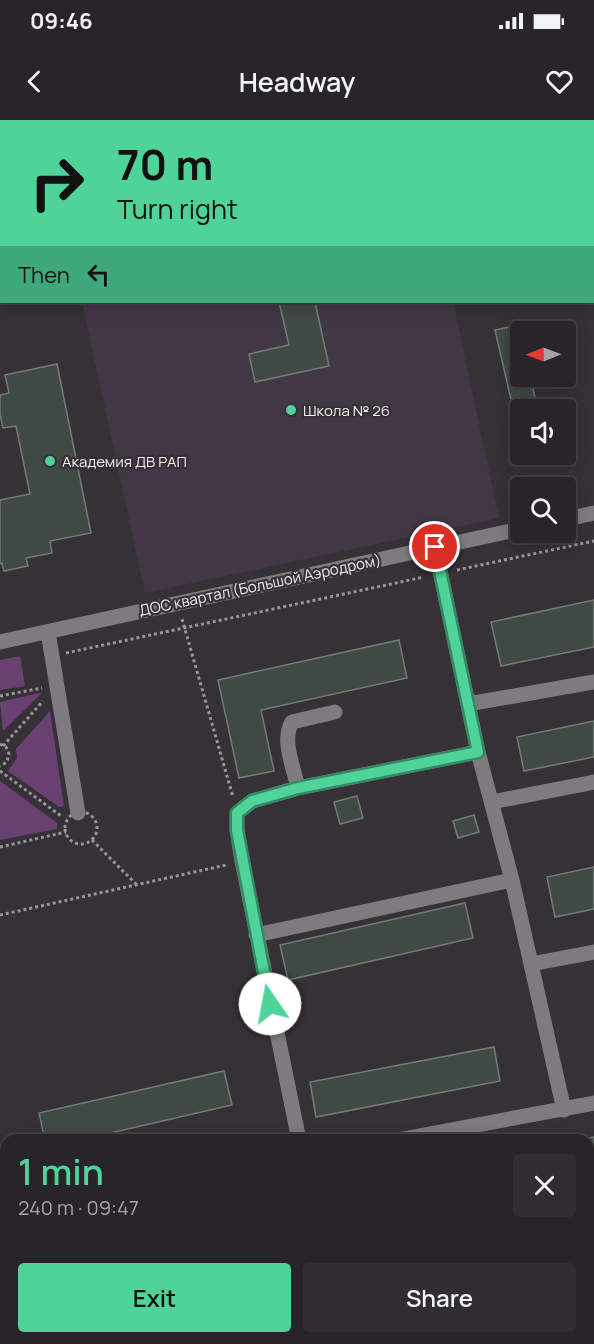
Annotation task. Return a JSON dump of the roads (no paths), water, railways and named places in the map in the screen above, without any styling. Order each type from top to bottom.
[{"type":"street","points":[[576,517],[594,513]]},
{"type":"street","name":"ДОС квартал (Большой Аэродром)","points":[[0,642],[510,531]]},
{"type":"street","points":[[435,547],[478,752],[512,880],[564,1110]]},
{"type":"street","points":[[48,632],[58,685],[73,817]]},
{"type":"street","points":[[468,704],[594,681]]},
{"type":"street","points":[[298,788],[287,740],[287,730],[292,722],[336,712]]},
{"type":"street","points":[[298,1134],[256,935],[237,830],[237,813],[252,801],[298,788],[478,752]]},
{"type":"street","points":[[492,802],[594,782]]},
{"type":"street","points":[[256,935],[512,880]]},
{"type":"street","points":[[531,964],[594,952]]},
{"type":"street","points":[[431,1134],[594,1103]]},
{"type":"place","name":"Школа № 26","points":[[291,410]]},
{"type":"place","name":"Академия ДВ РАП","points":[[50,461]]}]
